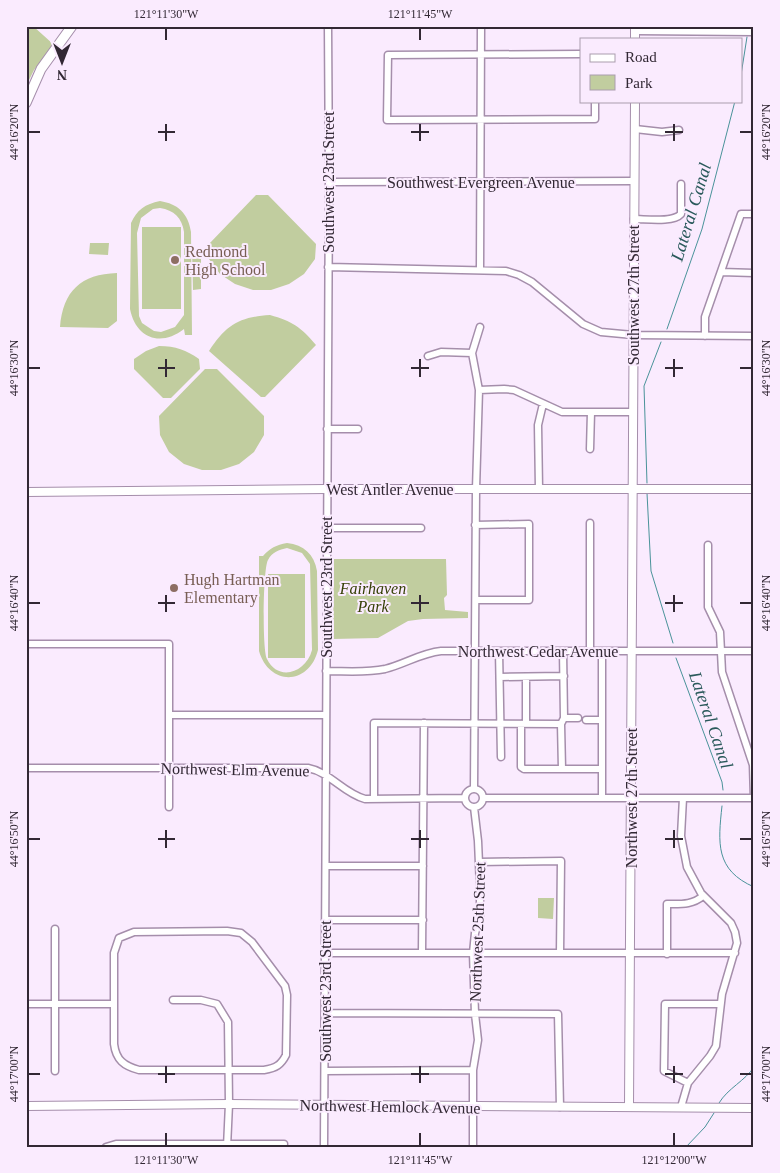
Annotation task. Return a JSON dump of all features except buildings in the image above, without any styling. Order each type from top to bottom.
[{"type":"main road","points":[[26,103],[41,69],[72,26]]},
{"type":"street","name":"Southwest 23rd Street","points":[[324,1147],[329,182],[328,26]]},
{"type":"street","points":[[480,269],[481,26]]},
{"type":"street","points":[[635,32],[754,32]]},
{"type":"street","points":[[580,54],[388,55],[387,120],[595,119],[595,102]]},
{"type":"street","name":"Southwest 27th Street","points":[[632,489],[635,102]]},
{"type":"street","points":[[635,129],[662,132],[679,130]]},
{"type":"street","name":"Southwest Evergreen Avenue","points":[[329,182],[634,181]]},
{"type":"street","points":[[634,219],[677,218],[681,211],[681,184]]},
{"type":"street","points":[[705,336],[705,317],[741,214],[754,214]]},
{"type":"street","points":[[328,267],[506,271],[532,282],[583,324],[601,332],[633,335],[754,336]]},
{"type":"street","points":[[720,272],[754,273]]},
{"type":"street","points":[[474,789],[478,390],[472,353],[480,326]]},
{"type":"street","points":[[428,356],[441,352],[472,353]]},
{"type":"street","points":[[478,390],[514,390],[562,412],[633,412]]},
{"type":"street","points":[[539,489],[538,425],[543,404]]},
{"type":"street","points":[[590,450],[591,412]]},
{"type":"street","points":[[327,429],[358,429]]},
{"type":"street","name":"West Antler Avenue","points":[[26,492],[326,489],[754,489]]},
{"type":"street","name":"Northwest 27th Street","points":[[629,1107],[632,489]]},
{"type":"street","points":[[590,522],[590,651]]},
{"type":"street","points":[[476,525],[529,524],[529,600],[476,600]]},
{"type":"street","points":[[326,528],[421,528]]},
{"type":"street","points":[[484,798],[754,798],[753,765],[722,672],[720,632],[708,607],[708,546]]},
{"type":"street","points":[[26,644],[170,644],[169,807]]},
{"type":"street","points":[[499,651],[501,757]]},
{"type":"street","points":[[562,769],[564,651]]},
{"type":"street","points":[[602,651],[602,798]]},
{"type":"street","name":"Northwest Cedar Avenue","points":[[326,671],[373,671],[387,668],[430,652],[754,651]]},
{"type":"street","points":[[526,676],[521,767],[524,769],[602,769]]},
{"type":"street","points":[[500,677],[564,676]]},
{"type":"street","points":[[169,715],[326,715]]},
{"type":"street","points":[[374,799],[374,723],[523,724],[578,718]]},
{"type":"street","points":[[586,720],[602,720]]},
{"type":"street","points":[[422,953],[424,723]]},
{"type":"street","name":"Northwest Elm Avenue","points":[[26,768],[308,768],[326,775],[357,796],[374,799],[465,798]]},
{"type":"street","points":[[474,789],[480,790],[484,798],[479,806],[474,807],[466,804],[465,798],[466,793],[474,789]]},
{"type":"street","points":[[682,1107],[688,1083],[716,1046],[720,1004],[737,942],[731,923],[703,896],[694,883],[687,867],[681,836],[684,798]]},
{"type":"street","name":"Northwest 25th Street","points":[[473,1147],[473,1070],[478,1040],[475,1014],[474,953],[475,933],[480,918],[480,862],[474,807]]},
{"type":"street","points":[[480,862],[561,861],[560,953]]},
{"type":"street","points":[[326,866],[423,866]]},
{"type":"street","points":[[667,954],[668,904],[689,904],[696,902],[703,896]]},
{"type":"street","points":[[325,920],[423,920]]},
{"type":"street","points":[[55,929],[55,1071]]},
{"type":"street","points":[[227,931],[241,933],[252,942],[285,986],[286,1054],[283,1062],[276,1068],[264,1070],[139,1070],[121,1063],[115,1054],[114,1004],[114,953],[120,938],[134,932],[227,931]]},
{"type":"street","points":[[324,953],[735,953]]},
{"type":"street","points":[[173,1000],[202,1000],[217,1004],[225,1014],[228,1022],[228,1146]]},
{"type":"street","points":[[26,1004],[114,1004]]},
{"type":"street","points":[[688,1083],[664,1071],[664,1004],[720,1004]]},
{"type":"street","points":[[325,1013],[558,1014],[560,1107]]},
{"type":"street","points":[[325,1071],[473,1070]]},
{"type":"street","name":"Northwest Hemlock Avenue","points":[[26,1106],[229,1104],[754,1108]]},
{"type":"street","points":[[106,1147],[116,1144],[228,1146],[284,1144]]},
{"type":"green space","points":[[26,26],[33,26],[53,44],[34,70],[26,86]]},
{"type":"green space","points":[[256,195],[268,195],[316,244],[315,259],[304,274],[289,284],[271,290],[253,290],[235,284],[220,274],[209,259],[209,244]]},
{"type":"green space","points":[[155,202],[166,202],[177,207],[185,215],[190,225],[192,335],[185,335],[184,329],[167,338],[151,337],[138,327],[130,309],[131,223],[142,208]],"holes":[[[160,208],[176,215],[184,232],[184,315],[175,327],[161,332],[154,331],[142,323],[139,316],[137,233],[141,218],[153,209]]]},
{"type":"green space","points":[[142,227],[181,227],[181,309],[142,309]]},
{"type":"green space","points":[[90,243],[109,243],[108,255],[89,254]]},
{"type":"green space","points":[[192,250],[201,250],[201,266],[204,266],[204,274],[201,274],[201,289],[193,290]]},
{"type":"green space","points":[[117,273],[117,321],[108,328],[60,327],[65,304],[76,287],[93,277]]},
{"type":"green space","points":[[270,315],[296,326],[316,345],[265,397],[261,397],[209,351],[221,335],[234,324],[250,318]]},
{"type":"green space","points":[[159,346],[180,349],[199,359],[200,369],[171,398],[163,398],[134,369],[134,359],[146,351]]},
{"type":"green space","points":[[205,369],[217,369],[264,416],[264,435],[254,452],[239,464],[221,470],[202,470],[184,464],[169,452],[160,435],[159,416]]},
{"type":"green space","points":[[287,543],[307,551],[316,565],[317,571],[318,650],[313,662],[306,670],[298,675],[289,677],[280,676],[271,671],[259,651],[259,556],[263,556],[276,546]],"holes":[[[287,548],[302,553],[310,564],[312,650],[309,658],[298,669],[291,672],[278,671],[267,659],[265,652],[266,566],[274,553]]]},
{"type":"green space","name":"Fairhaven Park","points":[[334,559],[446,559],[447,595],[444,598],[445,610],[468,612],[468,618],[408,621],[378,638],[333,639]]},
{"type":"green space","points":[[268,574],[305,574],[305,658],[268,658]]},
{"type":"green space","points":[[538,898],[554,898],[553,919],[538,918]]},
{"type":"waterway","name":"Lateral Canal","points":[[742,69],[747,37]]},
{"type":"waterway","name":"Lateral Canal","points":[[667,329],[702,229],[735,102]]},
{"type":"waterway","name":"Lateral Canal","points":[[647,483],[644,386],[661,342]]},
{"type":"waterway","name":"Lateral Canal","points":[[647,493],[651,571],[673,643]]},
{"type":"waterway","name":"Lateral Canal","points":[[676,658],[722,782],[723,790]]},
{"type":"waterway","name":"Lateral Canal","points":[[722,806],[720,832],[722,854],[732,872],[741,880],[754,887]]},
{"type":"waterway","name":"Lateral Canal","points":[[719,1103],[754,1067]]},
{"type":"waterway","name":"Lateral Canal","points":[[686,1147],[705,1127],[714,1113]]},
{"type":"place","name":"Redmond High School","points":[[175,260]]},
{"type":"place","name":"Hugh Hartman Elementary","points":[[174,588]]}]
